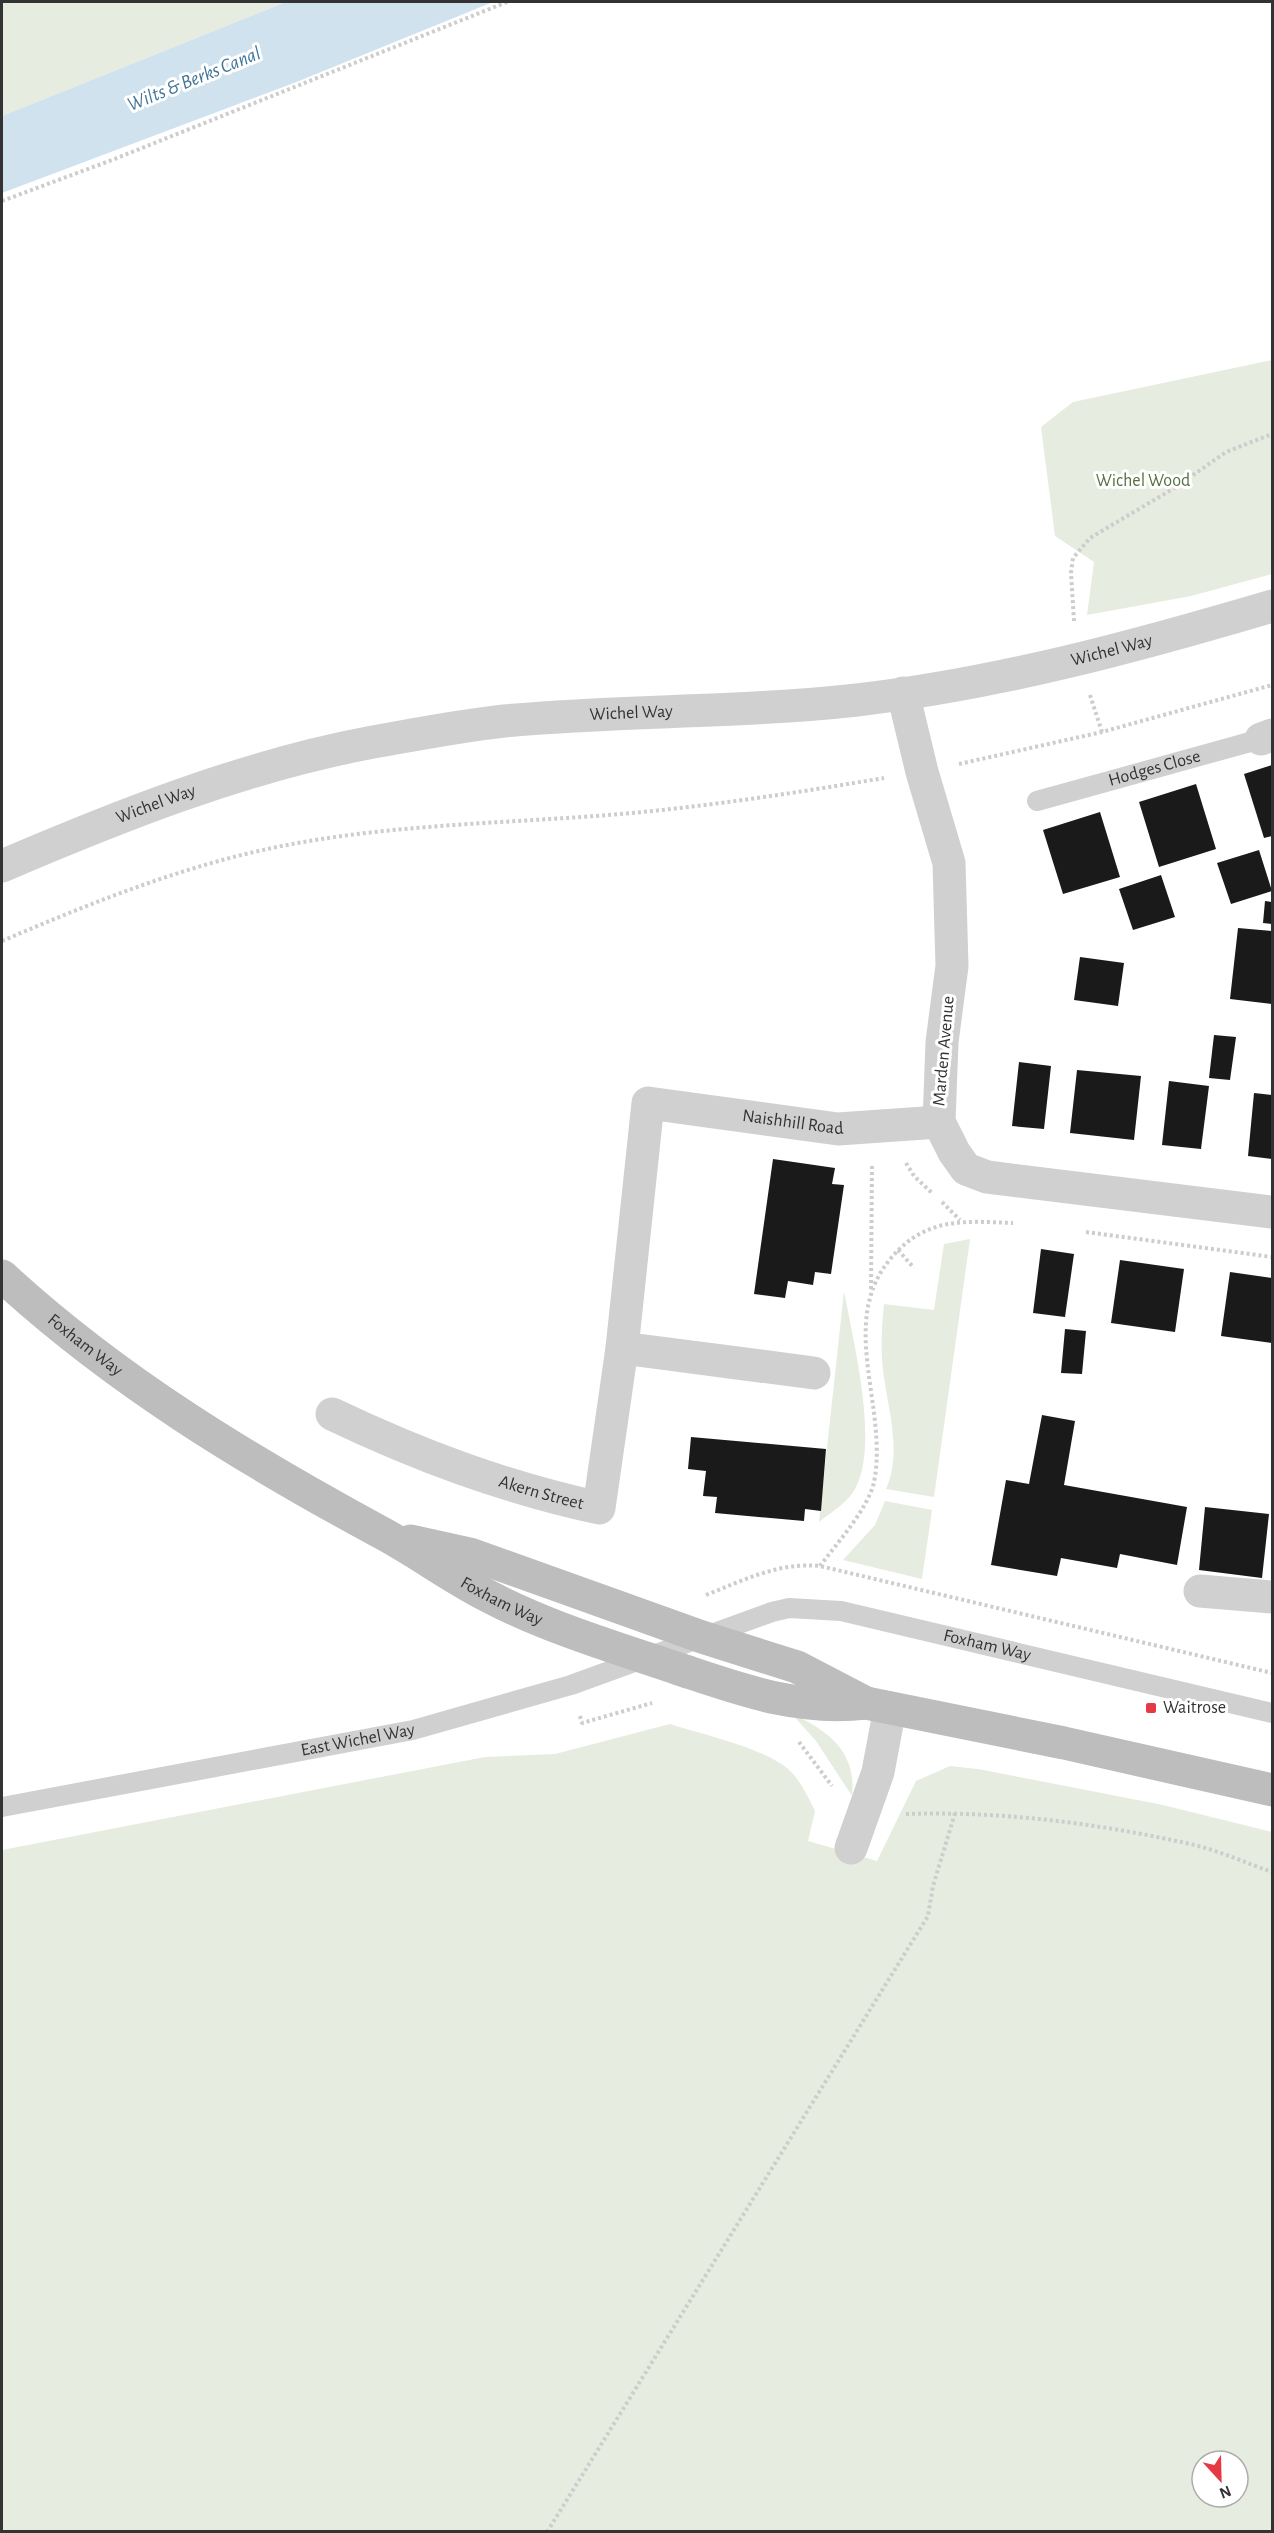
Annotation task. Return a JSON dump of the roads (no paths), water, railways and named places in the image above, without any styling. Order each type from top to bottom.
[{"type":"main road","name":"Foxham Way","points":[[2,1276],[64,1332],[160,1402],[262,1466],[391,1537],[423,1560],[488,1596],[563,1628],[764,1696],[801,1704],[878,1706],[1064,1743],[1272,1790]]},
{"type":"main road","name":"Foxham Way","points":[[391,1537],[470,1554],[702,1637],[804,1670],[878,1706]]},
{"type":"street","name":"Wichel Way","points":[[2,866],[154,805],[278,765],[364,744],[505,721],[767,708],[903,693],[1077,659],[1156,640],[1272,606]]},
{"type":"street","name":"Marden Avenue","points":[[903,693],[922,772],[949,863],[952,966],[942,1042],[939,1122],[954,1152],[966,1169],[987,1178],[1272,1212]]},
{"type":"street","name":"Naishhill Road","points":[[648,1103],[838,1129],[939,1122]]},
{"type":"street","name":"Akern Street","points":[[332,1414],[436,1460],[533,1493],[599,1508],[622,1348],[648,1103]]},
{"type":"street","points":[[622,1348],[814,1373]]},
{"type":"street","points":[[1200,1591],[1272,1597]]},
{"type":"street","points":[[851,1848],[865,1815],[878,1772],[878,1706]]},
{"type":"lane","name":"Hodges Close","points":[[1037,801],[1267,737]]},
{"type":"lane","name":"Foxham Way","points":[[702,1637],[754,1617],[789,1608],[829,1610],[1272,1713]]},
{"type":"lane","name":"East Wichel Way","points":[[2,1807],[413,1730],[543,1694],[702,1637]]},
{"type":"water","name":"Wilts & Berks Canal","points":[[286,2],[493,2],[294,83],[2,193],[2,116]]},
{"type":"place","name":"Waitrose","points":[[1151,1708]]},
{"type":"park label","name":"Wichel Wood","points":[[1143,481]]}]
